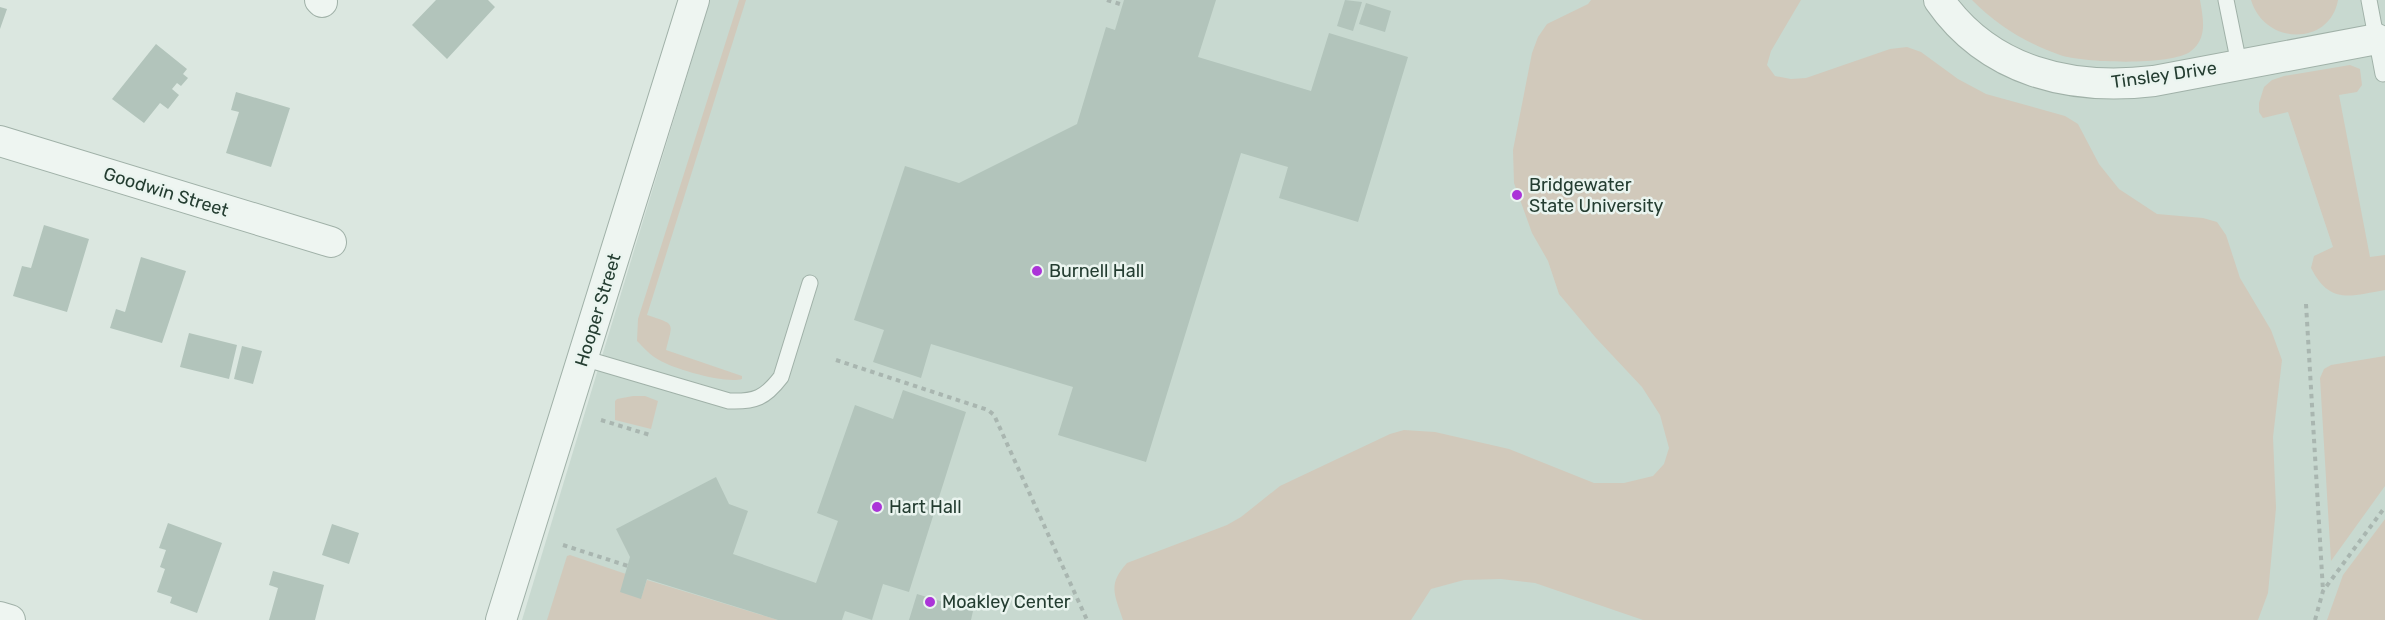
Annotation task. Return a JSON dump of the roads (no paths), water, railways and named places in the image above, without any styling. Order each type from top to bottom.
[{"type":"street","name":"Hooper Street","points":[[501,620],[694,0]]},
{"type":"street","name":"Tinsley Drive","points":[[1939,0],[1963,28],[1986,46],[2011,61],[2066,80],[2095,84],[2154,81],[2377,39]]},
{"type":"street","name":"Goodwin Street","points":[[0,141],[331,242]]},
{"type":"street","points":[[0,617],[10,620]]},
{"type":"lane","points":[[2226,0],[2239,64]]},
{"type":"lane","points":[[2369,0],[2383,74]]},
{"type":"lane","points":[[583,358],[729,401],[745,402],[759,398],[771,390],[781,377],[810,283]]},
{"type":"place","name":"Bridgewater State University","points":[[1517,195]]},
{"type":"place","name":"Burnell Hall","points":[[1037,271]]},
{"type":"place","name":"Hart Hall","points":[[877,507]]},
{"type":"place","name":"Moakley Center","points":[[930,602]]}]
